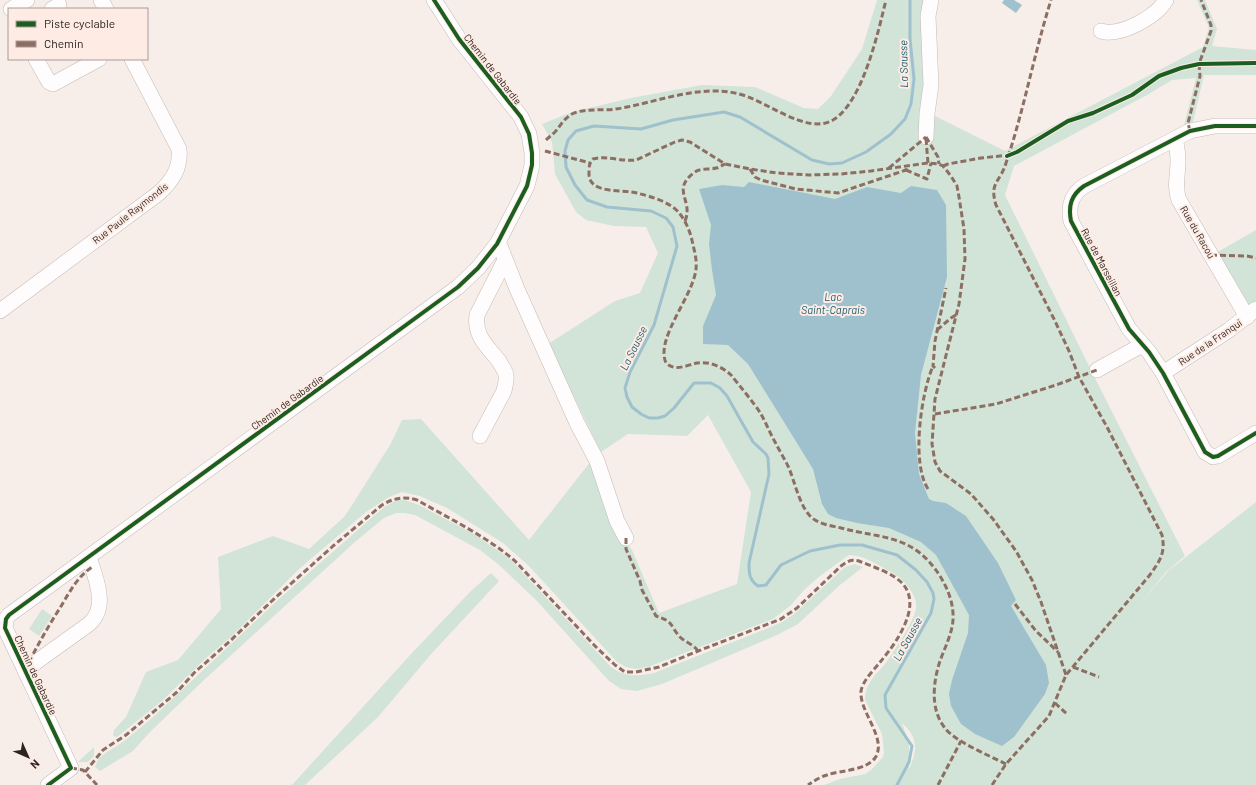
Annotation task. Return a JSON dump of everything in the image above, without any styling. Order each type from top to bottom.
[{"type":"street","points":[[13,8],[27,0]]},
{"type":"street","name":"Chemin de Gabardie","points":[[48,785],[71,768],[5,628],[3,619],[458,288],[478,268],[497,244],[515,210],[530,177],[532,153],[529,134],[521,117],[459,39],[434,0]]},
{"type":"street","points":[[926,137],[927,114],[931,85],[928,16],[931,0]]},
{"type":"street","points":[[1101,30],[1107,33],[1124,30],[1153,15],[1159,10],[1166,0]]},
{"type":"street","points":[[37,60],[49,82],[53,84],[97,60]]},
{"type":"street","name":"Rue Paule Raymondis","points":[[0,312],[159,193],[175,174],[180,157],[179,149],[133,60]]},
{"type":"street","name":"Rue de Marseillan","points":[[1256,126],[1201,128],[1190,131],[1084,186],[1074,195],[1070,205],[1071,221],[1129,329],[1152,356],[1163,373],[1202,448],[1209,455],[1213,457],[1218,456],[1256,433]]},
{"type":"street","name":"Rue du Racou","points":[[1175,139],[1178,152],[1176,188],[1179,200],[1251,313]]},
{"type":"street","points":[[497,244],[500,246],[517,289],[577,423],[596,461],[617,521],[626,538]]},
{"type":"street","points":[[480,436],[504,391],[506,375],[500,363],[478,334],[476,323],[477,315],[505,260]]},
{"type":"street","name":"Rue de la Franqui","points":[[1163,373],[1251,313]]},
{"type":"street","points":[[1097,370],[1142,345]]},
{"type":"street","name":"Chemin de Gabardie","points":[[25,670],[89,624],[96,616],[100,597],[90,557]]},
{"type":"green space","points":[[877,0],[928,0],[927,80],[920,114],[935,116],[1005,151],[1203,47],[1209,28],[1197,0],[1205,0],[1217,29],[1212,46],[1256,50],[1256,75],[1204,75],[1193,122],[1184,125],[1196,78],[1172,80],[1147,95],[1014,166],[1005,195],[1185,556],[1166,572],[1139,605],[1168,571],[1256,502],[1256,785],[824,785],[840,779],[865,774],[871,770],[883,757],[884,752],[882,734],[865,700],[865,695],[866,689],[871,680],[893,652],[908,628],[915,613],[916,601],[907,585],[897,576],[866,559],[855,555],[849,555],[820,576],[805,589],[790,606],[773,619],[648,667],[636,669],[626,667],[617,662],[528,565],[503,543],[447,508],[420,496],[402,492],[389,497],[366,512],[299,569],[232,636],[204,660],[162,701],[117,737],[113,736],[114,730],[126,717],[146,672],[178,660],[221,609],[218,557],[273,536],[309,549],[345,516],[390,445],[402,420],[421,419],[529,540],[591,461],[616,528],[632,550],[659,613],[737,584],[751,492],[708,415],[687,436],[628,434],[601,452],[548,344],[615,301],[640,293],[658,253],[646,227],[614,226],[586,220],[576,212],[555,174],[552,142],[542,124],[572,112],[631,98],[702,85],[755,87],[804,108],[818,109],[831,96],[862,49]],"holes":[[[902,723],[911,733],[915,744],[914,756],[909,769],[909,743]]]},
{"type":"green space","points":[[1256,230],[1256,304],[1249,308],[1214,254]]},
{"type":"green space","points":[[397,500],[405,500],[419,505],[474,534],[510,559],[611,667],[627,675],[654,673],[782,622],[794,614],[845,567],[855,564],[863,567],[840,585],[798,624],[775,636],[662,684],[637,691],[621,689],[609,681],[536,600],[498,564],[480,550],[415,515],[396,513],[384,518],[356,541],[204,680],[149,733],[133,751],[100,771],[95,767],[99,758],[123,742],[152,718],[279,599],[384,507]]},
{"type":"green space","points":[[491,573],[499,581],[432,653],[378,717],[305,785],[292,785],[412,653],[470,592]]},
{"type":"green space","points":[[42,609],[52,616],[39,636],[29,629]]},
{"type":"green space","points":[[94,747],[94,756],[88,762],[78,762]]},
{"type":"water","points":[[1004,0],[1014,0],[1022,5],[1016,13],[1002,3]]},
{"type":"water","name":"Lac Saint-Caprais","points":[[749,182],[835,199],[867,187],[901,193],[911,186],[937,190],[946,205],[947,277],[921,375],[915,433],[919,474],[929,499],[946,503],[966,516],[998,563],[1016,600],[1011,606],[1046,665],[1049,683],[1045,694],[1014,737],[1002,746],[975,734],[961,724],[951,706],[949,694],[952,680],[968,633],[969,615],[936,555],[921,542],[889,528],[857,523],[836,518],[828,514],[822,504],[813,469],[748,364],[728,345],[703,344],[703,326],[716,295],[709,244],[711,225],[699,189],[722,185],[744,187]]},
{"type":"waterway","name":"La Sausse","points":[[897,785],[909,762],[912,746],[886,708],[885,695],[931,613],[934,599],[933,593],[927,582],[916,570],[897,555],[862,545],[840,545],[810,551],[781,565],[766,585],[758,586],[751,579],[749,573],[749,563],[769,474],[768,458],[766,454],[753,442],[727,396],[720,388],[711,383],[694,383],[674,408],[665,416],[658,418],[649,418],[632,407],[627,397],[625,388],[630,372],[654,325],[677,246],[673,227],[666,218],[651,211],[607,207],[587,200],[575,185],[566,167],[565,151],[568,140],[576,131],[594,126],[641,129],[673,120],[724,112],[740,117],[812,160],[829,164],[842,163],[866,152],[891,134],[905,119],[911,104],[914,79],[910,39],[910,0]]},
{"type":"marked path","points":[[546,140],[566,119],[579,111],[616,109],[705,91],[720,91],[746,96],[797,120],[810,123],[822,124],[833,120],[844,111],[861,83],[874,47],[886,0]]},
{"type":"marked path","points":[[992,785],[1006,764],[1049,716],[1066,675],[1149,576],[1159,562],[1163,547],[1162,535],[1107,427],[1079,377],[1054,319],[996,205],[994,197],[996,183],[1004,170],[1024,102],[1051,0]]},
{"type":"marked path","points":[[1190,131],[1188,123],[1200,76],[1199,64],[1211,31],[1211,25],[1201,0]]},
{"type":"marked path","points":[[926,137],[938,157],[939,164]]},
{"type":"marked path","points":[[889,168],[926,137]]},
{"type":"marked path","points":[[926,139],[928,163]]},
{"type":"marked path","points":[[1006,764],[956,738],[940,721],[934,696],[936,678],[940,661],[951,630],[953,614],[950,597],[946,586],[930,562],[919,552],[896,540],[828,525],[815,520],[805,510],[788,466],[761,414],[751,399],[731,375],[720,367],[706,363],[697,363],[677,367],[670,366],[666,363],[664,353],[666,342],[693,280],[696,269],[696,257],[690,233],[685,221],[672,206],[655,198],[637,193],[608,190],[594,185],[590,180],[589,173],[590,165],[593,159],[603,158],[636,160],[682,140],[690,142],[725,164],[777,173],[809,175],[841,174],[928,163],[943,166],[957,186],[964,229],[965,259],[959,304],[935,399],[932,444],[935,462],[940,471],[971,494],[993,519],[1016,551],[1032,580],[1041,602],[1066,675]]},
{"type":"marked path","points":[[545,151],[590,163]]},
{"type":"marked path","points":[[943,166],[981,158],[1010,155]]},
{"type":"marked path","points":[[906,170],[927,179],[931,163]]},
{"type":"marked path","points":[[685,221],[687,207],[683,190],[684,184],[688,178],[697,171],[717,168],[725,164]]},
{"type":"marked path","points":[[750,169],[755,177],[761,180],[796,189],[838,193],[906,170],[907,165]]},
{"type":"marked path","points":[[1211,255],[1247,256],[1256,258]]},
{"type":"marked path","points":[[935,368],[933,366],[935,341],[946,288]]},
{"type":"marked path","points":[[937,330],[956,315]]},
{"type":"marked path","points":[[928,489],[923,477],[920,463],[919,446],[922,410],[925,393],[933,366]]},
{"type":"marked path","points":[[935,414],[996,404],[1097,370]]},
{"type":"marked path","points":[[85,772],[103,750],[126,735],[177,692],[194,673],[333,546],[382,505],[395,499],[407,498],[417,500],[468,528],[504,552],[515,561],[596,647],[615,665],[625,672],[636,672],[659,667],[781,619],[797,608],[841,566],[850,561],[859,561],[882,570],[898,579],[908,592],[910,602],[909,612],[894,644],[866,679],[861,691],[864,708],[878,742],[878,751],[875,758],[871,762],[859,768],[833,773],[817,779],[808,785]]},
{"type":"marked path","points":[[626,538],[626,549],[640,581],[642,590],[656,616],[669,622],[680,637],[698,651]]},
{"type":"marked path","points":[[25,670],[37,646],[70,591],[78,580],[92,567]]},
{"type":"marked path","points":[[1015,604],[1036,631],[1058,652]]},
{"type":"marked path","points":[[1073,667],[1099,677]]},
{"type":"marked path","points":[[1055,703],[1068,715]]},
{"type":"marked path","points":[[938,785],[961,741]]},
{"type":"marked path","points":[[71,768],[83,770],[97,785]]},
{"type":"cycle path","points":[[48,785],[71,768],[5,628],[6,619],[9,615],[458,287],[478,268],[497,244],[527,186],[532,165],[532,153],[529,134],[521,117],[459,39],[434,0]]},
{"type":"cycle path","points":[[1007,156],[1017,152],[1068,121],[1093,113],[1132,95],[1159,76],[1181,68],[1199,64],[1256,63]]},
{"type":"cycle path","points":[[1256,126],[1215,126],[1190,131],[1084,186],[1073,197],[1070,206],[1071,221],[1129,329],[1149,352],[1163,373],[1205,452],[1213,457],[1218,456],[1256,433]]}]
